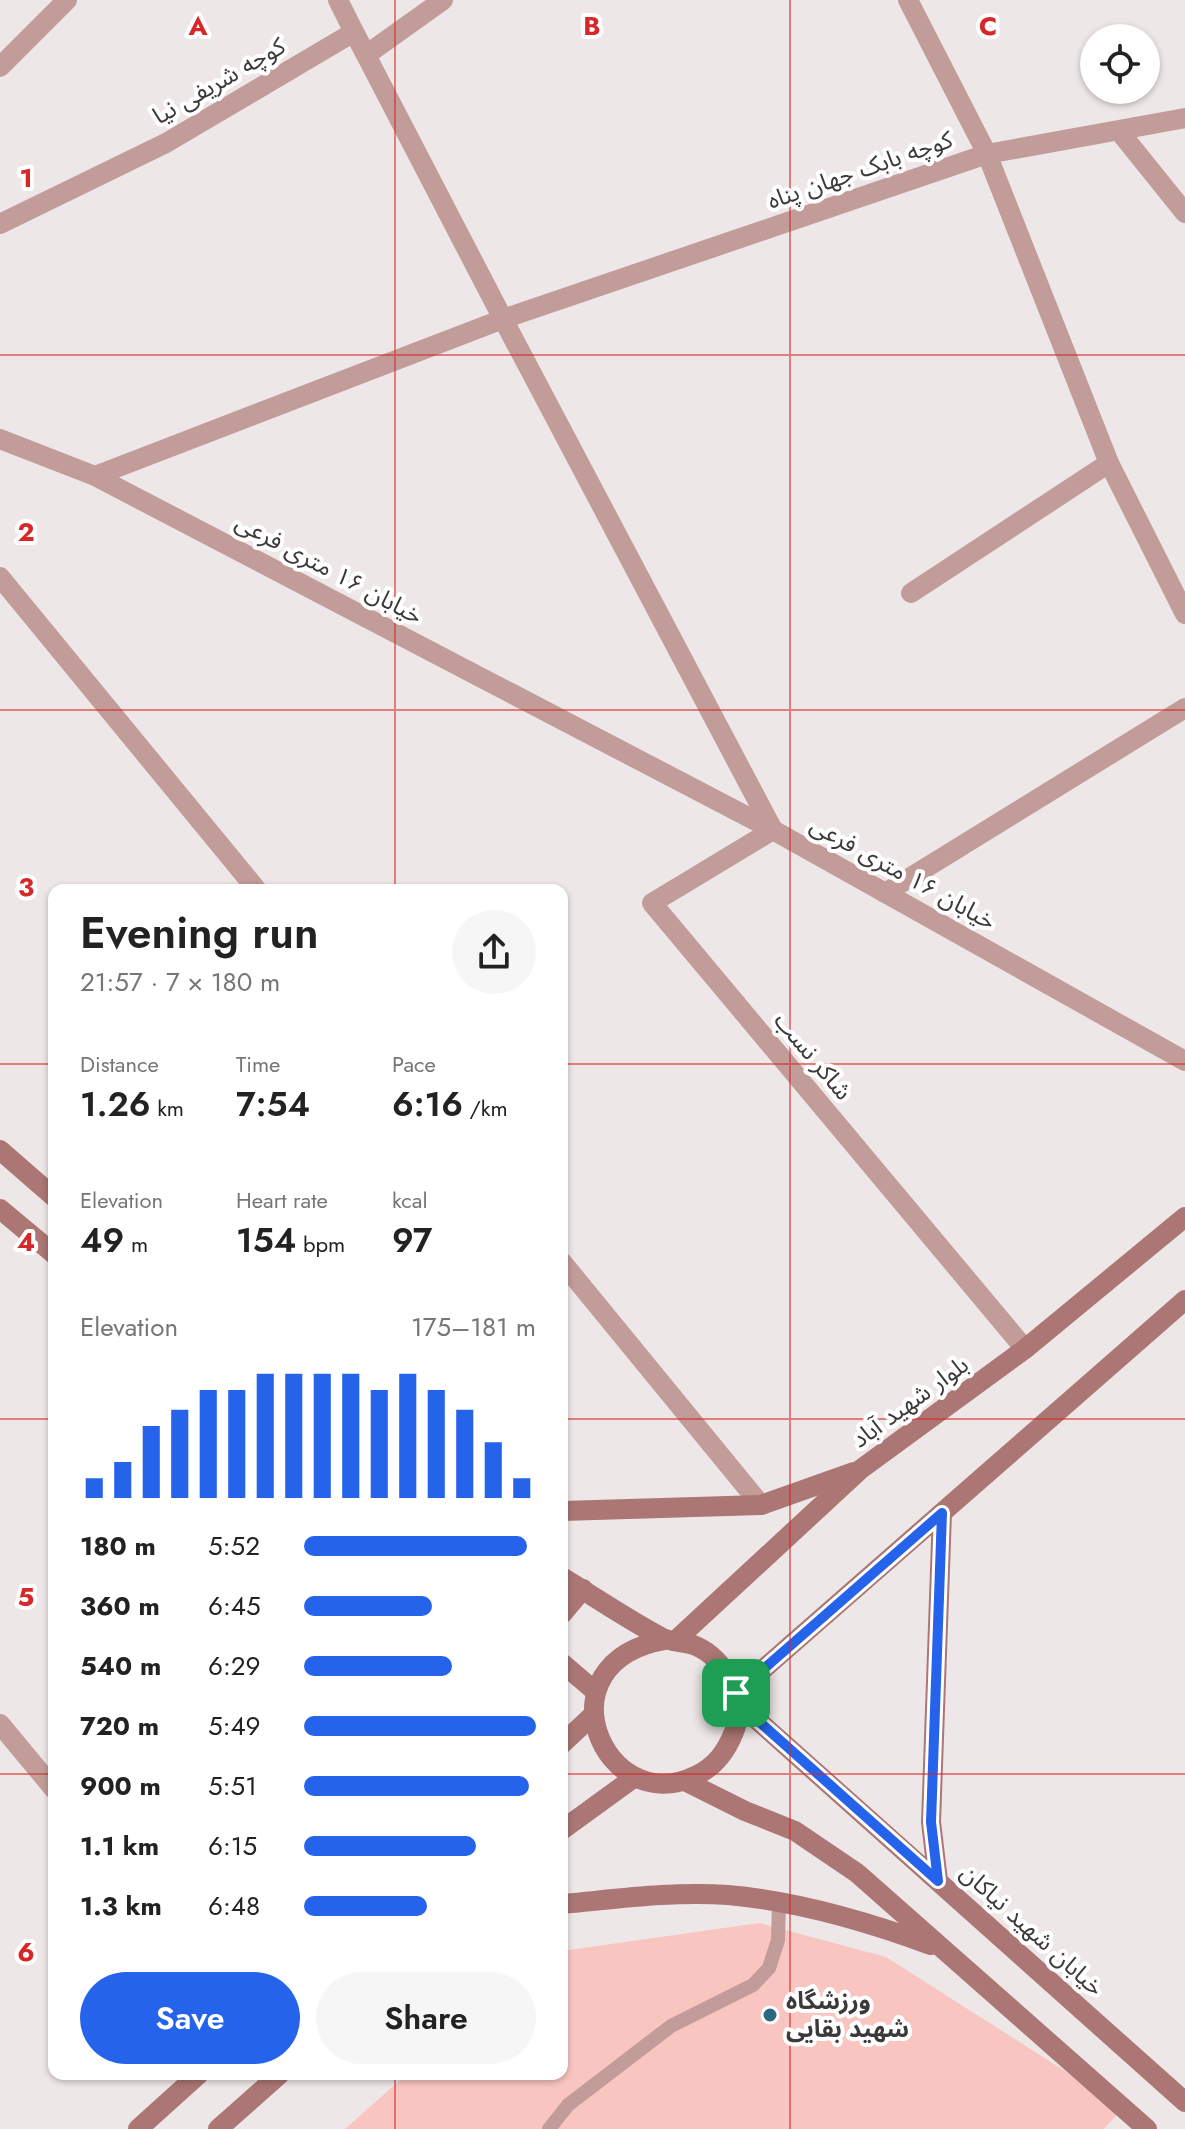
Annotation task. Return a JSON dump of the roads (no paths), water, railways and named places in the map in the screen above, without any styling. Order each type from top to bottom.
[{"type":"main road","points":[[0,1150],[48,1192]]},
{"type":"main road","points":[[0,1209],[48,1249]]},
{"type":"main road","name":"بلوار شهید آباد","points":[[670,1640],[861,1469],[1025,1349],[1185,1217]]},
{"type":"main road","points":[[736,1698],[1185,1300]]},
{"type":"main road","points":[[568,1511],[761,1505],[861,1469]]},
{"type":"main road","points":[[938,1881],[931,1822],[942,1513]]},
{"type":"main road","points":[[568,1580],[670,1640],[696,1646],[714,1657],[727,1674],[736,1698],[737,1728],[726,1751],[708,1770],[685,1781],[660,1784],[635,1777],[614,1762],[599,1741],[593,1715],[596,1692],[606,1671],[622,1654],[642,1643],[670,1640]]},
{"type":"main road","points":[[568,1607],[583,1589]]},
{"type":"main road","points":[[568,1668],[596,1692]]},
{"type":"main road","name":"خیابان شهید نیاکان","points":[[736,1698],[1185,2102]]},
{"type":"main road","points":[[568,1738],[593,1715]]},
{"type":"main road","points":[[568,1826],[635,1777]]},
{"type":"main road","points":[[685,1781],[745,1811],[795,1831],[857,1873],[1147,2129]]},
{"type":"main road","points":[[568,1904],[678,1895],[725,1895],[779,1901],[877,1925],[943,1950]]},
{"type":"main road","points":[[138,2129],[192,2080]]},
{"type":"main road","points":[[218,2129],[273,2080]]},
{"type":"street","points":[[0,67],[67,0]]},
{"type":"street","points":[[338,0],[773,830]]},
{"type":"street","points":[[366,55],[443,0]]},
{"type":"street","points":[[908,0],[987,154],[1185,118]]},
{"type":"street","name":"کوچه شریفی نیا","points":[[0,224],[166,143],[354,32]]},
{"type":"street","points":[[1119,131],[1185,213]]},
{"type":"street","name":"کوچه بابک جهان پناه","points":[[503,319],[987,154],[1109,463],[1185,614]]},
{"type":"street","points":[[95,476],[503,319]]},
{"type":"street","name":"خیابان ۱۶ متری فرعی","points":[[0,439],[95,476],[773,830],[1185,1061]]},
{"type":"street","points":[[911,593],[1109,463]]},
{"type":"street","points":[[0,577],[252,884]]},
{"type":"street","points":[[885,893],[1185,708]]},
{"type":"street","name":"شاکر نسب","points":[[773,830],[652,903],[1025,1349]]},
{"type":"street","points":[[568,1269],[761,1505]]},
{"type":"street","points":[[0,1724],[48,1782]]},
{"type":"lane","points":[[549,2129],[568,2105],[671,2026],[753,1985],[769,1968],[778,1940],[779,1901]]},
{"type":"place","name":"ورزشگاه شهید بقایی","points":[[770,2015]]}]
